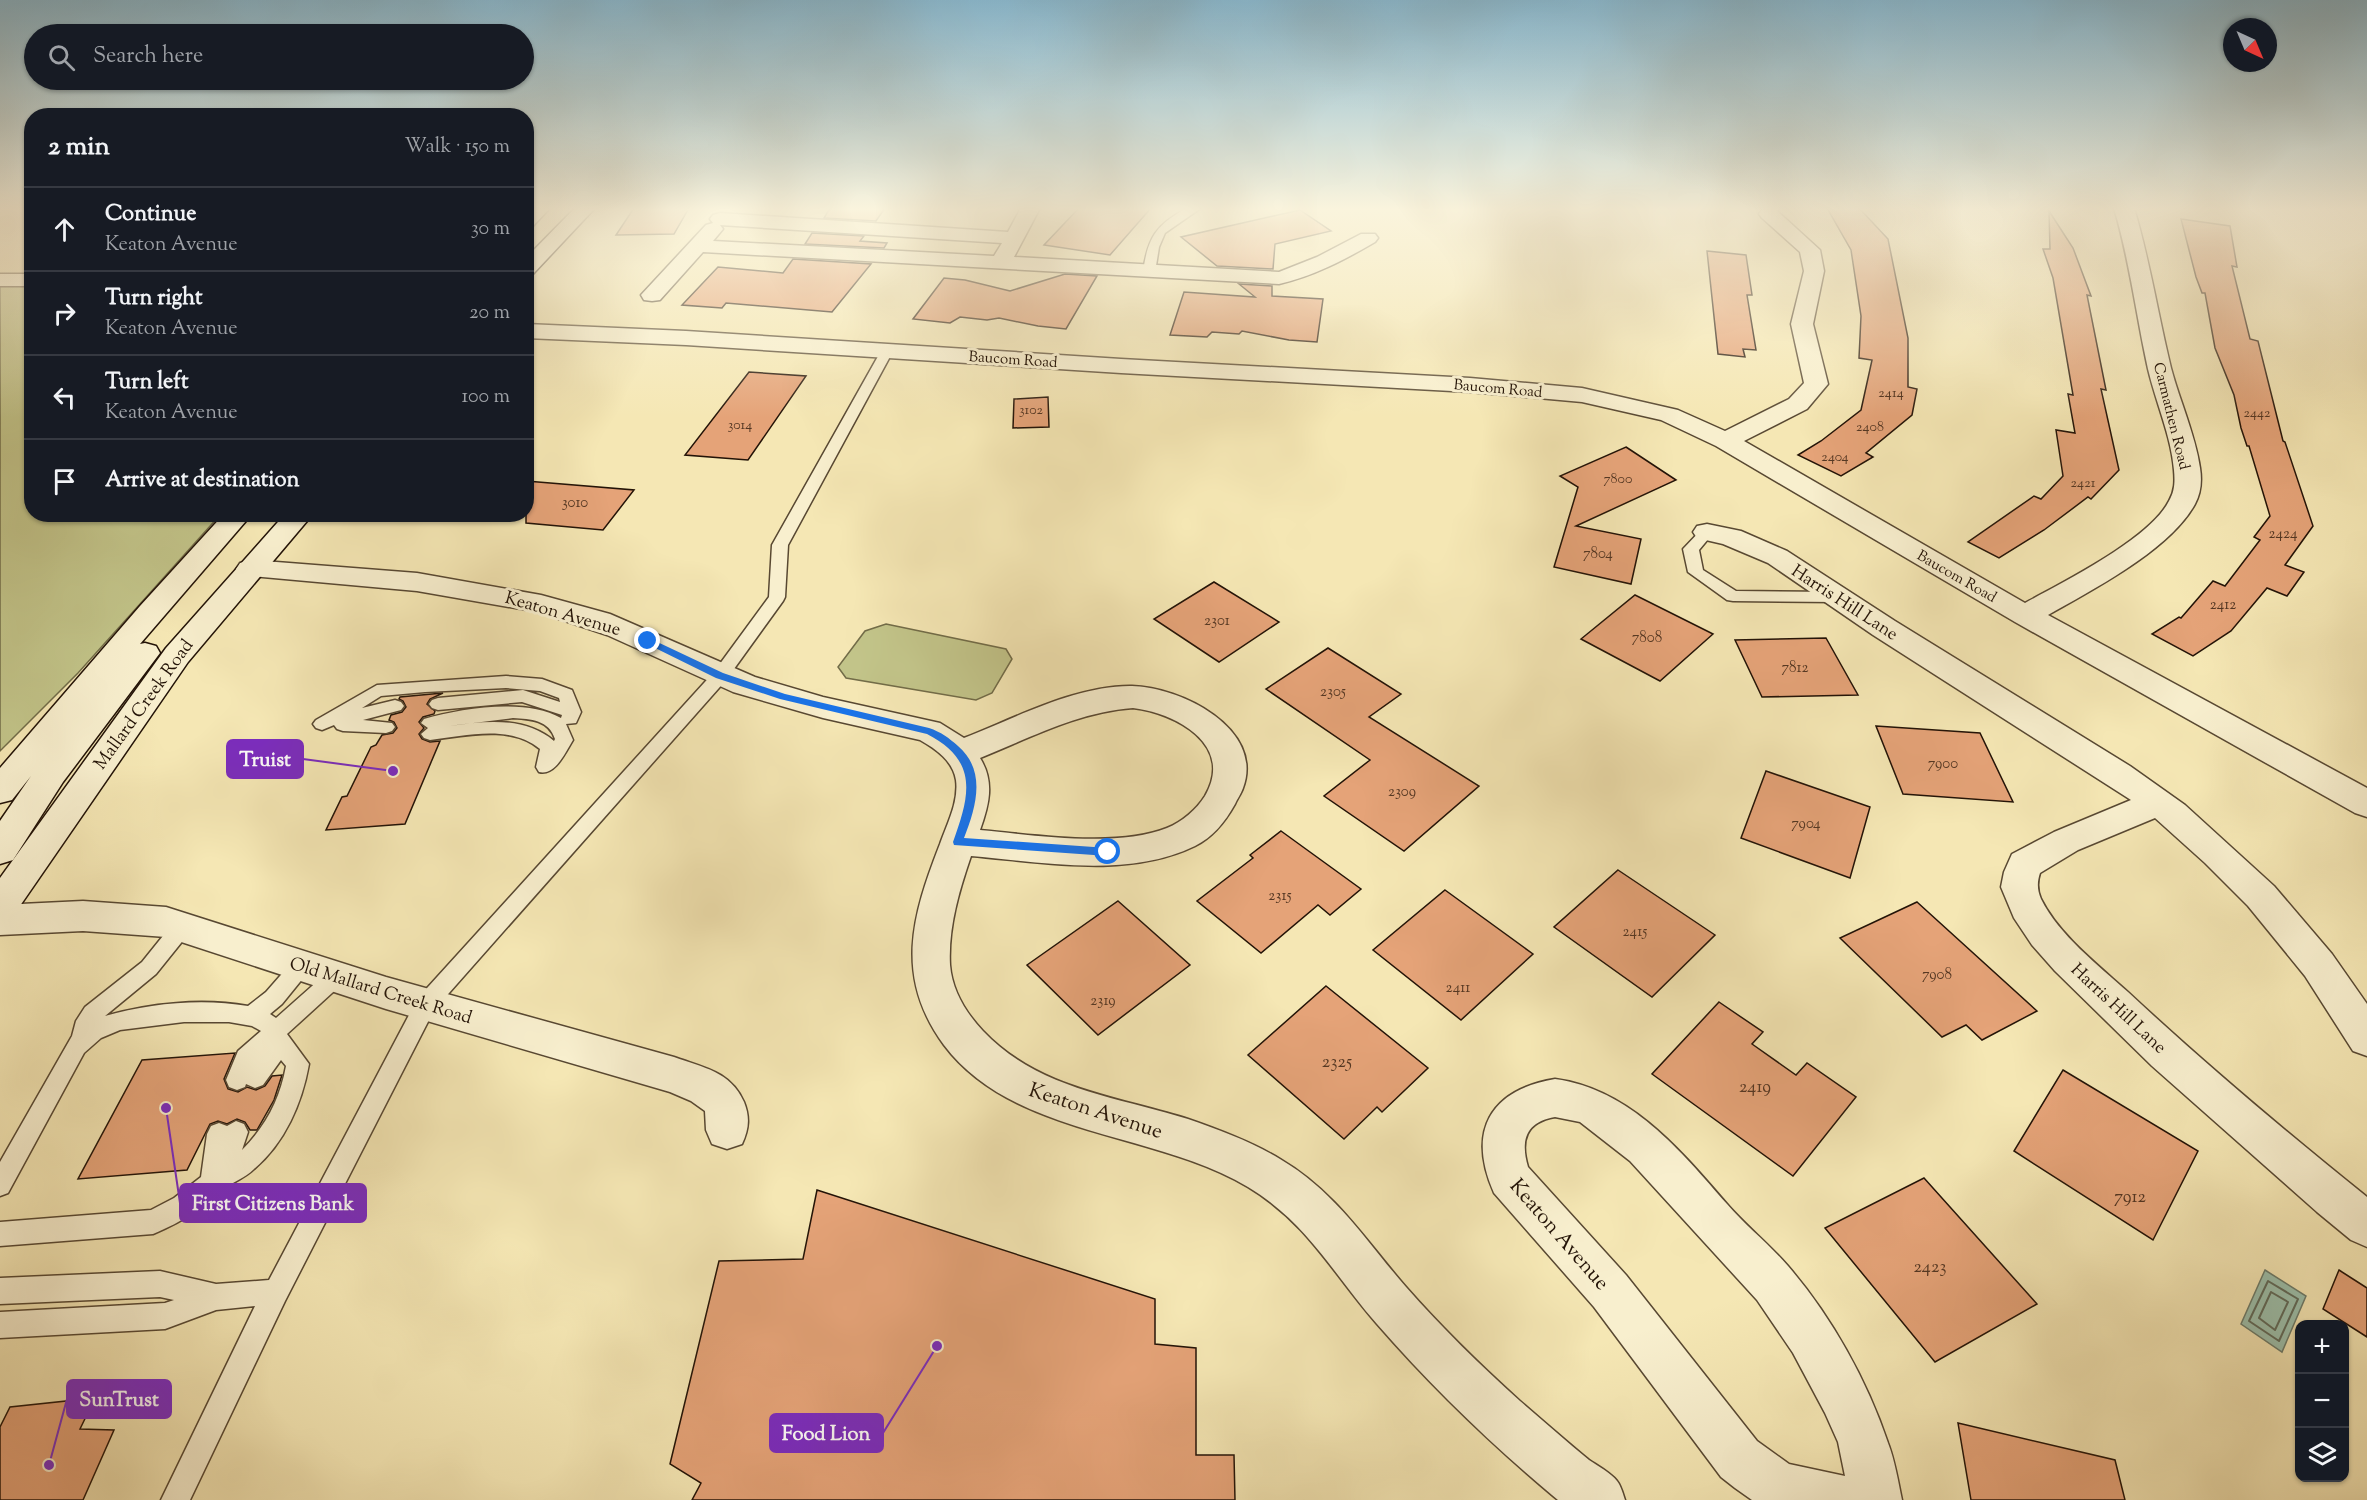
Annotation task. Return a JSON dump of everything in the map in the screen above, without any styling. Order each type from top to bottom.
[{"type":"street","points":[[652,295],[669,278]]},
{"type":"street","points":[[1725,441],[1798,404],[1816,384],[1802,324],[1813,278]]},
{"type":"street","name":"Carmathen Road","points":[[2025,615],[2067,592],[2149,538],[2171,520],[2182,504],[2188,486],[2186,465],[2160,369],[2143,278]]},
{"type":"street","points":[[0,280],[24,280]]},
{"type":"street","name":"Baucom Road","points":[[534,332],[686,338],[1470,386],[1582,395],[1669,415],[1725,441],[2025,615],[2367,804]]},
{"type":"street","points":[[0,791],[232,522]]},
{"type":"street","name":"Mallard Creek Road","points":[[0,906],[177,655],[293,522]]},
{"type":"street","name":"Harris Hill Lane","points":[[1707,532],[1724,534],[1781,560],[2118,775],[2158,803],[2263,898],[2324,973],[2367,1039]]},
{"type":"street","name":"Keaton Avenue","points":[[250,569],[376,576],[468,588],[543,604],[605,623],[720,676],[783,697],[929,731],[951,744],[968,766],[973,782],[970,810],[958,842],[934,927],[931,964],[934,982],[946,1013],[969,1047],[986,1063],[1020,1086],[1203,1144],[1261,1171],[1306,1204],[1329,1227],[1389,1302],[1474,1394],[1538,1452],[1599,1500]]},
{"type":"street","points":[[0,850],[27,807],[78,736],[179,610],[171,590]]},
{"type":"street","points":[[958,842],[1108,852],[1151,847],[1180,837],[1205,821],[1225,796],[1231,773],[1228,752],[1215,731],[1194,714],[1162,701],[1135,697],[1087,704],[960,753]]},
{"type":"street","name":"Harris Hill Lane","points":[[2158,803],[2067,841],[2025,864],[2019,879],[2020,894],[2057,949],[2142,1032],[2367,1225]]},
{"type":"street","name":"Old Mallard Creek Road","points":[[0,920],[48,916],[100,916],[138,918],[182,927],[426,1004],[674,1076],[704,1087],[719,1096],[729,1112],[727,1130]]},
{"type":"street","name":"Keaton Avenue","points":[[1840,1500],[1804,1495],[1779,1487],[1756,1474],[1739,1459],[1610,1291],[1509,1178],[1502,1156],[1502,1140],[1508,1122],[1515,1113],[1534,1101],[1545,1099],[1562,1098],[1580,1102],[1595,1109],[1639,1142],[1678,1180],[1719,1228],[1773,1284],[1819,1351],[1860,1434],[1876,1500]]},
{"type":"lane","points":[[176,1500],[276,1292],[426,1004],[720,676],[777,597],[780,545],[887,351]]},
{"type":"lane","points":[[1707,532],[1691,549],[1696,572],[1733,596],[1837,597]]},
{"type":"lane","points":[[322,724],[377,691],[506,682],[542,685],[566,694],[568,725],[545,766],[549,747],[545,741],[525,730],[496,729],[432,718]]},
{"type":"lane","points":[[432,718],[522,696],[568,725]]},
{"type":"lane","points":[[432,718],[524,713],[554,721],[561,729],[568,725]]},
{"type":"lane","points":[[322,724],[388,721],[322,724]]},
{"type":"lane","points":[[0,1185],[81,1041],[87,1021],[93,1013],[149,968],[182,927]]},
{"type":"lane","points":[[251,1017],[274,998],[319,971]]},
{"type":"lane","points":[[246,1079],[278,1037],[319,971]]},
{"type":"lane","points":[[0,1234],[153,1222],[183,1206],[248,1160],[281,1119],[295,1083],[298,1064],[261,1019],[235,1012],[126,1018],[103,1026],[81,1041]]},
{"type":"lane","points":[[211,1184],[226,1164],[228,1133]]},
{"type":"lane","points":[[0,1291],[160,1284],[216,1298]]},
{"type":"lane","points":[[0,1325],[165,1316],[216,1298],[276,1292]]},
{"type":"green space","points":[[0,285],[24,285],[24,522],[214,522],[78,673],[0,751]]},
{"type":"green space","points":[[886,624],[1006,649],[1012,659],[992,693],[976,700],[846,678],[838,667],[865,631]]},
{"type":"water","points":[[2265,1270],[2306,1296],[2282,1352],[2241,1324]]},
{"type":"building","points":[[708,278],[860,278],[832,312],[726,303],[722,308],[682,305]]},
{"type":"building","points":[[944,278],[965,280],[1010,291],[1052,278],[1096,278],[1066,329],[999,318],[987,320],[960,317],[950,323],[913,319]]},
{"type":"building","points":[[1710,278],[1749,278],[1752,295],[1747,295],[1756,350],[1743,349],[1745,357],[1718,354]]},
{"type":"building","points":[[1855,278],[1896,278],[1908,338],[1908,387],[1917,389],[1912,415],[1866,453],[1873,457],[1841,476],[1798,455],[1821,441],[1861,410],[1872,360],[1859,358],[1861,316]]},
{"type":"building","points":[[2053,278],[2084,278],[2091,296],[2087,295],[2106,390],[2101,389],[2119,470],[2091,499],[2088,497],[2044,530],[1999,558],[1968,542],[2034,496],[2041,499],[2063,476],[2056,430],[2075,433],[2068,394],[2073,395]]},
{"type":"building","points":[[2196,278],[2235,278],[2250,339],[2258,341],[2283,441],[2313,526],[2285,565],[2304,572],[2287,596],[2267,588],[2231,631],[2193,656],[2152,634],[2179,617],[2181,618],[2213,581],[2225,586],[2260,540],[2254,537],[2270,516],[2249,446],[2247,446],[2241,428],[2234,395],[2215,348],[2205,293],[2202,293]]},
{"type":"building","points":[[1239,284],[1272,286],[1272,296],[1323,299],[1317,342],[1289,340],[1242,331],[1239,334],[1212,332],[1207,337],[1170,335],[1184,292],[1255,297]]},
{"type":"building","points":[[749,372],[806,376],[748,460],[685,455]]},
{"type":"building","points":[[1048,397],[1049,427],[1013,428],[1014,399]]},
{"type":"building","points":[[1626,447],[1676,480],[1576,526],[1641,539],[1631,584],[1554,567],[1578,487],[1560,476]]},
{"type":"building","points":[[534,482],[634,490],[603,530],[526,523],[534,522]]},
{"type":"building","points":[[1214,582],[1279,622],[1219,662],[1154,619]]},
{"type":"building","points":[[1635,595],[1713,634],[1660,681],[1581,639]]},
{"type":"building","points":[[1826,638],[1858,695],[1762,697],[1735,640]]},
{"type":"building","points":[[1328,648],[1401,694],[1369,717],[1479,786],[1404,851],[1324,796],[1370,760],[1266,689]]},
{"type":"building","points":[[443,693],[430,699],[427,704],[435,711],[434,714],[423,717],[419,722],[424,728],[419,734],[422,739],[430,742],[440,741],[405,824],[326,830],[342,797],[347,796],[371,747],[376,745],[382,735],[393,733],[397,728],[394,722],[389,720],[391,715],[402,712],[406,707],[399,699],[400,697]]},
{"type":"building","points":[[1876,726],[1980,733],[2013,802],[1903,794]]},
{"type":"building","points":[[1766,771],[1870,807],[1850,878],[1741,838]]},
{"type":"building","points":[[1281,831],[1361,889],[1330,915],[1318,905],[1261,953],[1197,901],[1253,858],[1250,855]]},
{"type":"building","points":[[1618,870],[1715,935],[1652,997],[1554,927]]},
{"type":"building","points":[[1445,890],[1533,954],[1461,1020],[1373,950]]},
{"type":"building","points":[[1118,901],[1190,965],[1098,1035],[1027,965]]},
{"type":"building","points":[[1917,902],[2037,1011],[1982,1040],[1966,1025],[1942,1037],[1840,938]]},
{"type":"building","points":[[1326,986],[1428,1068],[1382,1112],[1377,1107],[1344,1139],[1248,1055]]},
{"type":"building","points":[[1719,1002],[1763,1032],[1752,1044],[1796,1075],[1807,1063],[1856,1097],[1793,1176],[1652,1074]]},
{"type":"building","points":[[235,1053],[224,1079],[228,1089],[238,1092],[247,1087],[256,1090],[265,1086],[272,1076],[282,1075],[274,1100],[257,1130],[250,1130],[245,1122],[237,1119],[227,1124],[218,1121],[210,1124],[187,1170],[78,1179],[142,1060]]},
{"type":"building","points":[[2063,1070],[2198,1151],[2153,1240],[2014,1151]]},
{"type":"building","points":[[1924,1178],[2037,1304],[1935,1362],[1825,1228]]},
{"type":"building","points":[[817,1190],[1155,1299],[1155,1344],[1196,1348],[1196,1455],[1234,1455],[1235,1500],[692,1500],[701,1483],[670,1464],[719,1261],[803,1259]]},
{"type":"building","points":[[2339,1270],[2367,1288],[2367,1337],[2349,1326],[2349,1320],[2340,1320],[2323,1309]]},
{"type":"building","points":[[95,1398],[80,1429],[114,1430],[83,1500],[0,1500],[0,1427],[10,1407]]},
{"type":"building","points":[[1958,1423],[2115,1460],[2125,1500],[1971,1500]]},
{"type":"place","name":"Truist","points":[[393,771]]},
{"type":"place","name":"First Citizens Bank","points":[[166,1108]]},
{"type":"place","name":"Food Lion","points":[[937,1346]]},
{"type":"place","name":"SunTrust","points":[[49,1465]]},
{"type":"route","points":[[648,641],[720,676],[783,697],[929,731],[941,737],[960,753],[968,766],[973,782],[970,810],[958,842],[1108,852]]}]
